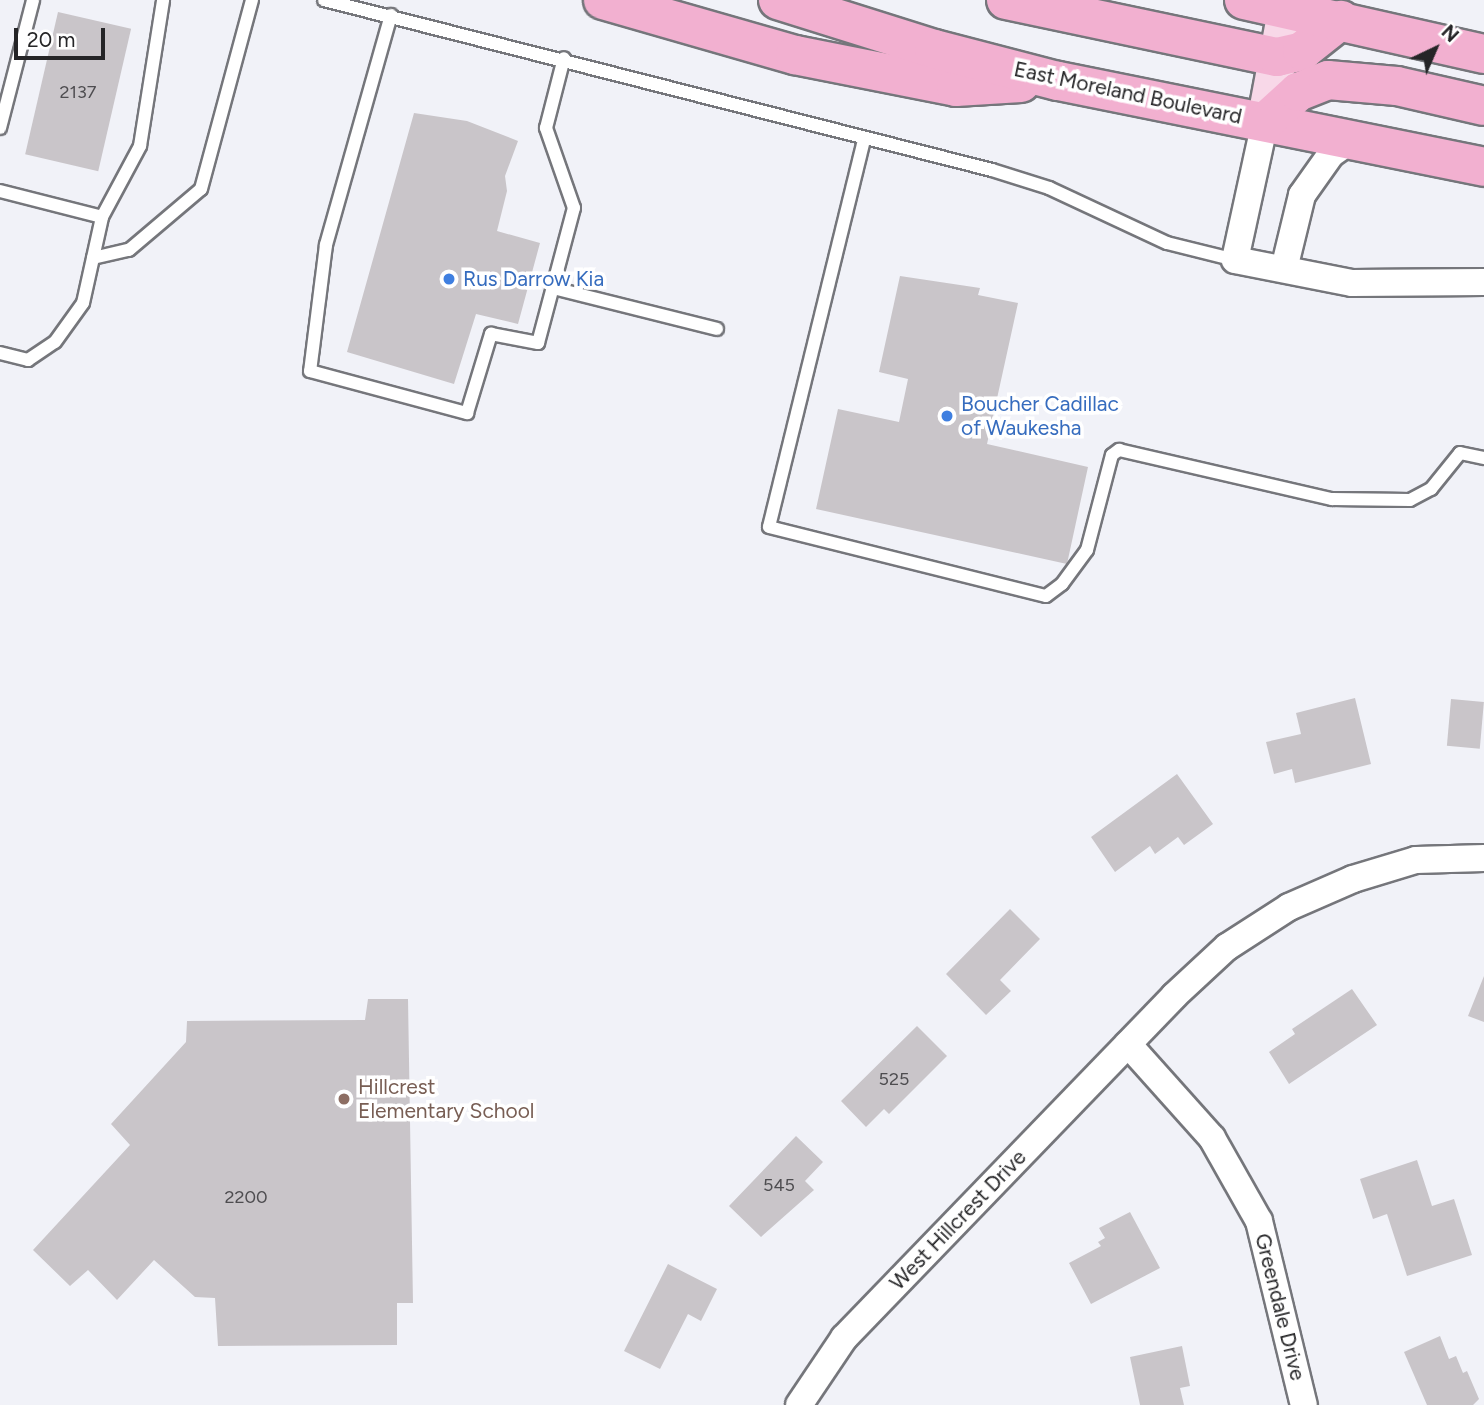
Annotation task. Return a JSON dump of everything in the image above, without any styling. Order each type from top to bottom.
[{"type":"main road","points":[[603,0],[795,55],[956,87],[1058,81]]},
{"type":"main road","name":"East Moreland Boulevard","points":[[778,0],[933,50],[1058,81],[1484,167]]},
{"type":"main road","points":[[1006,0],[1277,57],[1301,51],[1343,10]]},
{"type":"main road","points":[[1244,0],[1343,10],[1484,54]]},
{"type":"main road","points":[[1265,122],[1298,92],[1328,80],[1397,86],[1484,106]]},
{"type":"street","points":[[1287,5],[1235,260],[1352,283],[1484,282]]},
{"type":"street","points":[[1284,270],[1302,195],[1331,154],[1351,139]]},
{"type":"street","name":"West Hillcrest Drive","points":[[799,1405],[844,1338],[1128,1044],[1227,947],[1289,907],[1353,879],[1416,860],[1484,858]]},
{"type":"street","name":"Greendale Drive","points":[[1128,1044],[1212,1138],[1259,1221],[1304,1405]]},
{"type":"lane","points":[[0,128],[33,0]]},
{"type":"lane","points":[[0,353],[28,360],[55,342],[83,303],[102,217],[139,146],[163,0]]},
{"type":"lane","points":[[93,258],[129,250],[201,190],[252,0]]},
{"type":"lane","points":[[324,0],[564,58],[1049,188],[1167,243],[1235,260]]},
{"type":"lane","points":[[391,15],[326,245],[310,371],[467,413],[491,334],[538,343],[574,208],[546,128],[564,58]]},
{"type":"lane","points":[[864,140],[769,527],[1046,596],[1062,584],[1087,550],[1111,455],[1119,450],[1332,499],[1410,500],[1432,489],[1460,453],[1484,458]]},
{"type":"lane","points":[[0,191],[102,217]]},
{"type":"lane","points":[[553,288],[717,329]]},
{"type":"building","points":[[58,12],[131,29],[98,171],[25,154]]},
{"type":"building","name":"Rus Darrow Kia","points":[[414,113],[467,121],[518,141],[505,176],[507,191],[497,231],[540,243],[518,324],[476,314],[454,384],[347,352]]},
{"type":"building","name":"Boucher Cadillac of Waukesha","points":[[900,276],[980,288],[978,295],[1018,303],[987,444],[1088,467],[1067,564],[816,509],[838,409],[899,422],[908,379],[879,372]]},
{"type":"building","points":[[1355,698],[1371,764],[1295,783],[1292,769],[1274,774],[1266,742],[1301,734],[1296,713]]},
{"type":"building","points":[[1451,699],[1484,702],[1480,749],[1447,746]]},
{"type":"building","points":[[1177,774],[1213,824],[1184,845],[1178,837],[1155,854],[1150,846],[1115,872],[1091,837]]},
{"type":"building","points":[[1010,909],[1040,939],[1000,980],[1011,991],[986,1015],[946,974]]},
{"type":"building","points":[[1484,976],[1484,1022],[1468,1016]]},
{"type":"building","points":[[1352,989],[1377,1025],[1289,1084],[1269,1052],[1295,1034],[1292,1029]]},
{"type":"building","points":[[368,999],[408,999],[413,1303],[397,1303],[397,1345],[218,1346],[215,1298],[195,1297],[154,1260],[117,1300],[88,1270],[70,1286],[33,1250],[130,1145],[111,1124],[186,1042],[187,1021],[365,1020]]},
{"type":"building","points":[[917,1026],[947,1056],[889,1114],[884,1109],[866,1127],[841,1101]]},
{"type":"building","points":[[796,1136],[823,1162],[805,1181],[814,1190],[761,1237],[729,1206]]},
{"type":"building","points":[[1417,1160],[1432,1206],[1454,1199],[1472,1255],[1407,1276],[1387,1214],[1373,1219],[1360,1179]]},
{"type":"building","points":[[1130,1212],[1160,1268],[1091,1304],[1069,1263],[1101,1246],[1098,1242],[1105,1238],[1099,1228]]},
{"type":"building","points":[[668,1264],[717,1289],[701,1321],[688,1314],[660,1369],[624,1351]]},
{"type":"building","points":[[1440,1336],[1449,1359],[1456,1356],[1463,1373],[1467,1371],[1479,1399],[1473,1405],[1427,1405],[1404,1352]]},
{"type":"building","points":[[1182,1346],[1190,1386],[1180,1388],[1184,1405],[1140,1405],[1130,1357]]},
{"type":"place","name":"Rus Darrow Kia","points":[[449,279]]},
{"type":"place","name":"Boucher Cadillac of Waukesha","points":[[947,416]]},
{"type":"place","name":"Hillcrest Elementary School","points":[[344,1099]]}]
